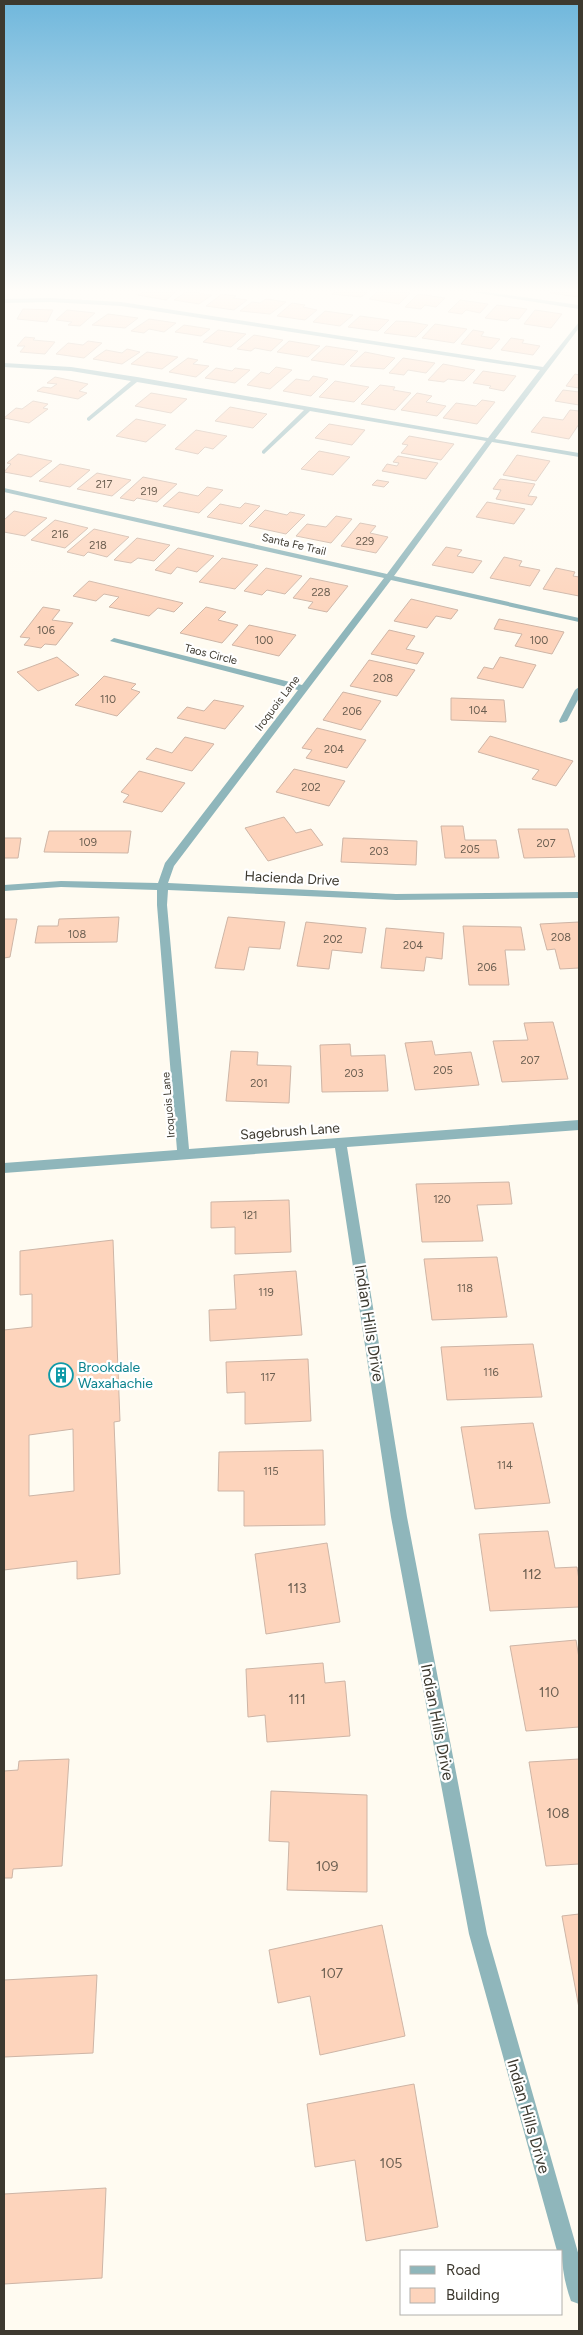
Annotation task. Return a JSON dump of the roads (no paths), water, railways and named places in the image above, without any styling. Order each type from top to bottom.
[{"type":"street","points":[[89,419],[110,401]]},
{"type":"street","points":[[267,401],[579,455]]},
{"type":"street","name":"Iroquois Lane","points":[[183,1154],[162,905],[163,879],[169,865],[302,688],[389,577],[520,401]]},
{"type":"street","points":[[264,452],[309,408]]},
{"type":"street","name":"Santa Fe Trail","points":[[4,490],[579,620]]},
{"type":"street","name":"Taos Circle","points":[[114,641],[302,688]]},
{"type":"street","points":[[563,720],[579,690]]},
{"type":"street","name":"Hacienda Drive","points":[[4,888],[61,884],[396,897],[579,894]]},
{"type":"street","name":"Sagebrush Lane","points":[[4,1168],[579,1125]]},
{"type":"street","name":"Indian Hills Drive","points":[[340,1142],[400,1517],[478,1934],[579,2293]]},
{"type":"place","name":"Brookdale Waxahachie","points":[[61,1375]]}]
